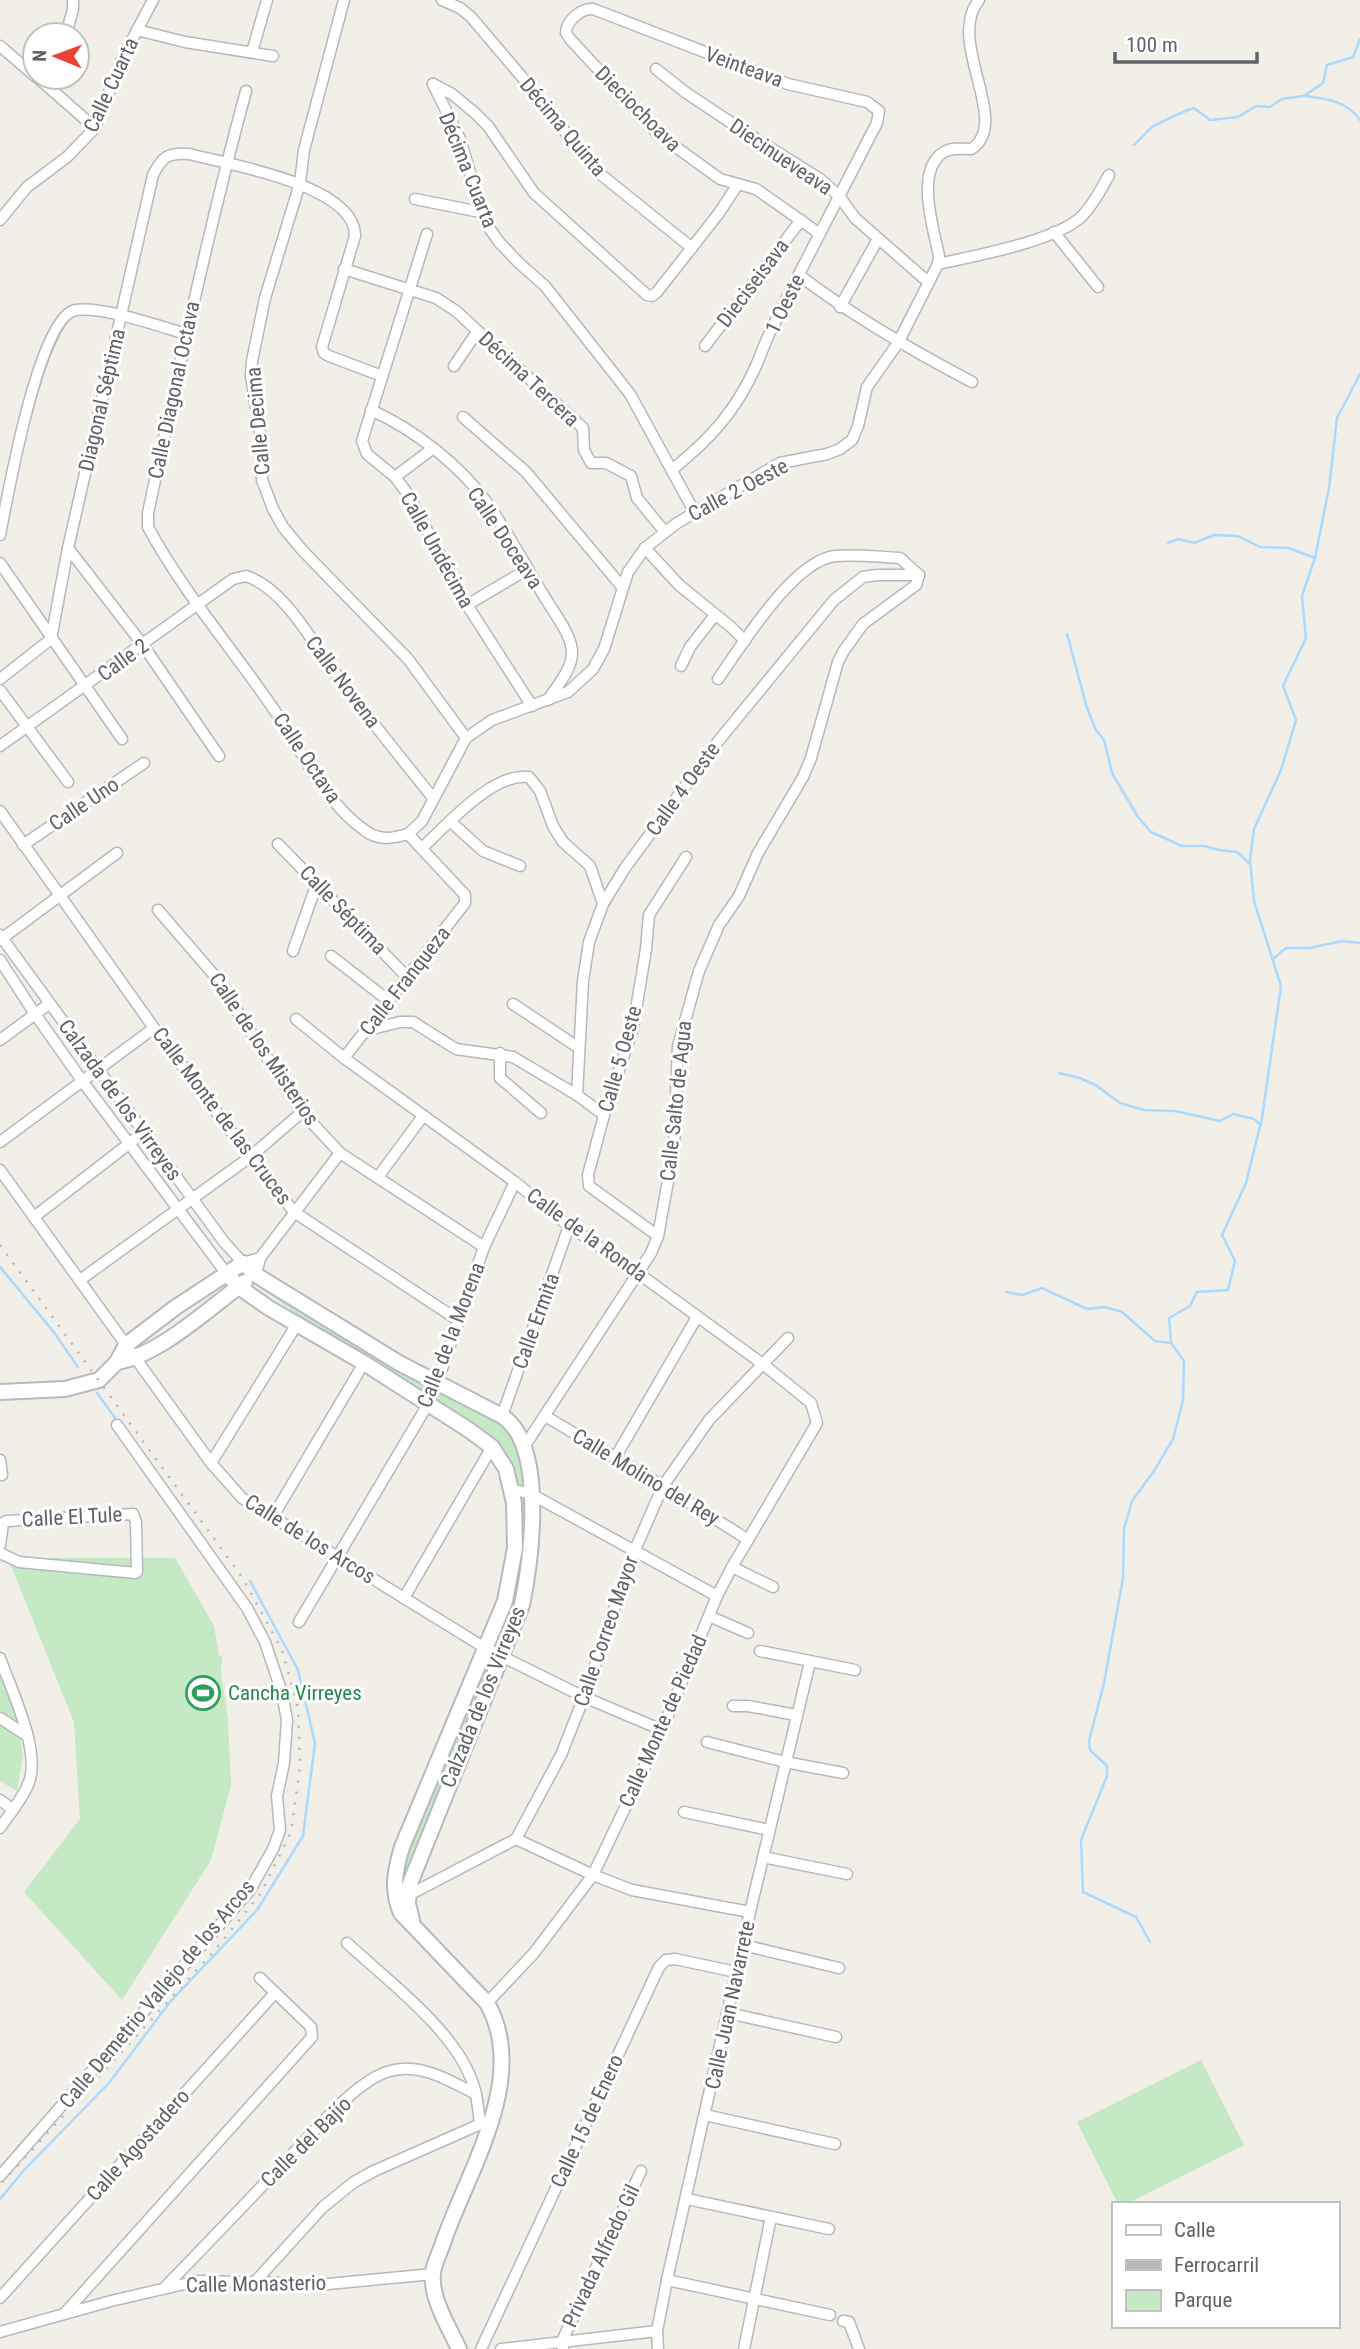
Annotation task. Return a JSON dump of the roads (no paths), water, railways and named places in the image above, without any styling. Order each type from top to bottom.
[{"type":"street","points":[[70,21],[73,0]]},
{"type":"street","name":"Calle Cuarta","points":[[0,220],[27,187],[67,157],[95,128],[122,59],[153,0]]},
{"type":"street","points":[[252,52],[267,0]]},
{"type":"street","name":"Calle Decima","points":[[344,0],[304,150],[300,183],[265,298],[251,361],[261,439],[262,480],[283,527],[408,659],[466,738]]},
{"type":"street","name":"Décima Quinta","points":[[442,0],[460,8],[471,17],[594,169],[692,248]]},
{"type":"street","points":[[979,0],[970,17],[968,32],[973,64],[983,96],[984,127],[978,145],[971,149],[952,149],[942,153],[932,172],[928,203],[939,256],[938,264],[1054,232],[1081,218],[1110,175]]},
{"type":"street","name":"Dieciochoava","points":[[600,11],[582,10],[566,29],[570,38],[658,134],[720,179],[756,189],[820,234]]},
{"type":"street","name":"Veinteava","points":[[600,11],[788,84],[867,102],[879,111],[877,123]]},
{"type":"street","points":[[137,30],[184,42],[273,56]]},
{"type":"street","points":[[0,46],[21,64]]},
{"type":"street","name":"Diecinueveava","points":[[656,69],[730,122],[820,179],[839,196],[855,218],[929,282]]},
{"type":"street","name":"Décima Cuarta","points":[[695,513],[630,394],[545,286],[499,242],[481,212],[460,139],[433,84],[452,94],[481,120],[534,192],[647,295],[652,296],[657,292],[719,213],[738,184]]},
{"type":"street","points":[[53,91],[95,128]]},
{"type":"street","name":"Calle Diagonal Octava","points":[[199,605],[148,527],[148,513],[186,334],[246,91]]},
{"type":"street","name":"1 Oeste","points":[[673,469],[719,428],[735,405],[877,123]]},
{"type":"street","name":"Diagonal Séptima","points":[[51,639],[68,548],[153,175],[159,164],[175,152],[227,164]]},
{"type":"street","points":[[227,164],[300,183],[338,205],[355,229],[322,341],[324,353],[382,376]]},
{"type":"street","points":[[415,199],[481,212]]},
{"type":"street","name":"Dieciseisava","points":[[705,346],[801,220]]},
{"type":"street","points":[[1054,232],[1098,287]]},
{"type":"street","name":"Calle Undécima","points":[[427,234],[371,410],[362,441],[363,449],[395,477],[407,493],[467,605],[532,706]]},
{"type":"street","points":[[840,307],[878,239]]},
{"type":"street","name":"Calle 2 Oeste","points":[[408,834],[422,821],[466,738],[492,720],[568,692],[593,668],[604,649],[628,572],[645,548],[664,531],[780,463],[827,454],[841,449],[852,440],[867,387],[898,343],[938,264]]},
{"type":"street","name":"Décima Tercera","points":[[344,270],[436,298],[456,311],[583,428],[584,450],[591,463],[606,463],[631,477],[637,498],[664,531]]},
{"type":"street","points":[[799,275],[840,307],[898,343],[972,382]]},
{"type":"street","points":[[0,535],[39,365],[55,330],[65,316],[75,310],[121,316],[186,334]]},
{"type":"street","points":[[454,366],[477,332]]},
{"type":"street","name":"Calle Doceava","points":[[371,410],[401,425],[452,465],[488,504],[528,569],[568,636],[572,651],[571,662],[547,701]]},
{"type":"street","points":[[463,417],[526,472],[623,587]]},
{"type":"street","points":[[395,477],[432,450]]},
{"type":"street","points":[[68,548],[143,645],[219,755]]},
{"type":"street","points":[[645,548],[678,585],[732,627],[745,641]]},
{"type":"street","points":[[718,678],[789,584],[803,570],[817,562],[834,556],[900,558],[919,575]]},
{"type":"street","points":[[0,563],[122,738]]},
{"type":"street","points":[[467,605],[528,569]]},
{"type":"street","name":"Calle 4 Oeste","points":[[577,1096],[583,981],[589,942],[603,904],[625,868],[713,748],[834,600],[852,583],[863,577],[919,575]]},
{"type":"street","name":"Calle Salto de Agua","points":[[524,1447],[638,1273],[658,1236],[674,1148],[678,1046],[683,1022],[699,971],[719,925],[739,896],[758,853],[803,777],[811,758],[838,662],[863,624],[903,597],[916,585],[919,575]]},
{"type":"street","name":"Calle 2","points":[[0,746],[233,579],[246,576]]},
{"type":"street","name":"Calle Novena","points":[[246,576],[266,586],[281,600],[339,679],[433,797]]},
{"type":"street","name":"Calle Octava","points":[[199,605],[338,805],[370,834],[389,839],[408,834]]},
{"type":"street","points":[[681,666],[690,647],[715,615]]},
{"type":"street","points":[[0,679],[51,639]]},
{"type":"street","points":[[0,690],[68,782]]},
{"type":"street","name":"Calle Uno","points":[[23,845],[144,764]]},
{"type":"street","points":[[408,834],[423,848],[482,792],[514,778],[529,777],[540,791],[553,826],[564,842],[590,866],[603,904]]},
{"type":"street","name":"Calle Monte de las Cruces","points":[[0,811],[154,1028],[294,1212],[458,1320]]},
{"type":"street","points":[[451,822],[483,851],[520,866]]},
{"type":"street","name":"Calle Séptima","points":[[278,844],[407,977]]},
{"type":"street","name":"Calle Franqueza","points":[[344,1058],[465,903],[462,890],[423,848]]},
{"type":"street","points":[[1,938],[117,853]]},
{"type":"street","name":"Calle 5 Oeste","points":[[658,1236],[611,1204],[589,1185],[589,1175],[604,1115],[633,1028],[649,915],[686,857]]},
{"type":"street","points":[[293,951],[317,883]]},
{"type":"street","name":"Calle de los Misterios","points":[[158,910],[214,975],[302,1112],[340,1153],[484,1247]]},
{"type":"street","name":"Calzada de los Virreyes","points":[[1,938],[143,1133],[243,1263],[256,1275],[399,1363],[502,1416],[514,1425],[524,1447],[531,1494],[531,1545],[522,1605],[432,1823],[407,1896]]},
{"type":"street","points":[[331,956],[389,1001]]},
{"type":"street","name":"Calzada de los Virreyes","points":[[0,960],[83,1082],[239,1287],[364,1363],[492,1447],[506,1469],[514,1503],[515,1548],[505,1601],[402,1847],[396,1869],[395,1891],[401,1913],[487,2003],[497,2024],[500,2044],[500,2077],[433,2274]]},
{"type":"street","points":[[513,1003],[579,1048]]},
{"type":"street","points":[[0,1040],[49,1004]]},
{"type":"street","name":"Calle de la Ronda","points":[[296,1018],[344,1058],[515,1182],[569,1226],[764,1365],[811,1404],[817,1423]]},
{"type":"street","points":[[368,1030],[400,1022],[413,1022],[456,1049],[500,1053],[513,1057],[604,1115]]},
{"type":"street","points":[[0,1142],[154,1028]]},
{"type":"street","points":[[500,1053],[500,1078],[541,1113]]},
{"type":"street","points":[[80,1280],[250,1157],[302,1112]]},
{"type":"street","points":[[378,1177],[423,1116]]},
{"type":"street","points":[[34,1217],[143,1133]]},
{"type":"street","points":[[117,1362],[135,1359],[256,1275],[260,1258],[340,1153]]},
{"type":"street","name":"Calle de los Arcos","points":[[0,1170],[211,1463],[243,1498],[485,1648],[584,1697],[662,1730]]},
{"type":"street","name":"Calle de la Morena","points":[[299,1622],[428,1404],[484,1247],[515,1182]]},
{"type":"street","name":"Calle Ermita","points":[[502,1416],[569,1226]]},
{"type":"street","points":[[0,1392],[74,1387],[99,1380],[117,1362],[126,1345],[226,1273],[243,1263],[260,1258]]},
{"type":"street","points":[[615,1458],[696,1317]]},
{"type":"street","points":[[211,1463],[298,1324]]},
{"type":"street","name":"Calle Correo Mayor","points":[[516,1839],[557,1765],[584,1697],[634,1552],[663,1486],[709,1420],[789,1338]]},
{"type":"street","points":[[272,1518],[364,1363]]},
{"type":"street","name":"Calle Molino del Rey","points":[[545,1416],[747,1539]]},
{"type":"street","name":"Calle Monte de Piedad","points":[[487,2003],[534,1953],[593,1875],[662,1730],[717,1597],[747,1539],[817,1423]]},
{"type":"street","name":"Calle Demetrio Vallejo de los Arcos","points":[[0,2176],[250,1890],[273,1849],[280,1830],[278,1796],[287,1720],[282,1693],[265,1642],[247,1608],[117,1425]]},
{"type":"street","points":[[404,1598],[492,1447]]},
{"type":"street","points":[[0,1460],[2,1475]]},
{"type":"street","points":[[511,1489],[531,1494],[717,1597]]},
{"type":"street","name":"Calle El Tule","points":[[0,1545],[6,1521],[133,1514],[136,1522],[137,1572],[19,1562],[0,1553]]},
{"type":"street","points":[[732,1567],[773,1587]]},
{"type":"street","points":[[709,1616],[748,1633]]},
{"type":"street","points":[[760,1651],[855,1670]]},
{"type":"street","points":[[0,1658],[27,1735],[31,1760],[30,1779],[0,1828]]},
{"type":"street","name":"Calle Juan Navarrete","points":[[658,2349],[657,2331],[667,2280],[762,1857],[810,1662]]},
{"type":"street","points":[[733,1706],[748,1706],[796,1715]]},
{"type":"street","points":[[0,1718],[27,1735]]},
{"type":"street","points":[[707,1742],[785,1762],[843,1773]]},
{"type":"street","points":[[0,1800],[12,1809]]},
{"type":"street","points":[[684,1812],[769,1830]]},
{"type":"street","points":[[414,1927],[407,1896],[516,1839],[632,1890],[750,1912]]},
{"type":"street","points":[[762,1857],[846,1874]]},
{"type":"street","points":[[254,2283],[323,2207],[354,2182],[486,2121],[469,2073],[447,2039],[415,2005],[347,1943]]},
{"type":"street","points":[[743,1945],[839,1968]]},
{"type":"street","name":"Calle 15 de Enero","points":[[481,2349],[659,1967],[666,1960],[675,1959],[736,1972]]},
{"type":"street","points":[[64,2314],[312,2037],[312,2027],[260,1978]]},
{"type":"street","name":"Calle Agostadero","points":[[0,2298],[275,1993]]},
{"type":"street","points":[[728,2014],[836,2037]]},
{"type":"street","name":"Calle del Bajío","points":[[165,2287],[323,2122],[376,2076],[391,2070],[417,2069],[449,2080],[476,2094]]},
{"type":"street","points":[[705,2115],[835,2144]]},
{"type":"street","name":"Privada Alfredo Gil","points":[[562,2345],[641,2171]]},
{"type":"street","points":[[687,2199],[829,2229]]},
{"type":"street","points":[[744,2349],[771,2217]]},
{"type":"street","points":[[433,2274],[436,2297],[458,2349]]},
{"type":"street","name":"Calle Monasterio","points":[[0,2332],[165,2287],[197,2281],[328,2284],[433,2274]]},
{"type":"street","points":[[667,2280],[830,2315]]},
{"type":"street","points":[[843,2321],[849,2322],[859,2349]]},
{"type":"street","points":[[501,2349],[562,2345],[657,2331]]},
{"type":"waterway","points":[[1134,145],[1154,126],[1194,108],[1210,120],[1238,117],[1256,106],[1270,107],[1282,99],[1304,96],[1323,83],[1327,65],[1353,57],[1360,39]]},
{"type":"waterway","points":[[1305,96],[1343,105],[1360,120]]},
{"type":"waterway","points":[[1150,1942],[1136,1917],[1083,1892],[1081,1840],[1107,1776],[1107,1766],[1090,1750],[1089,1741],[1104,1683],[1123,1578],[1124,1529],[1132,1501],[1173,1439],[1183,1400],[1184,1361],[1171,1343],[1169,1318],[1190,1306],[1197,1292],[1228,1290],[1235,1261],[1222,1235],[1246,1183],[1262,1118],[1281,986],[1254,901],[1250,860],[1254,829],[1281,770],[1296,720],[1283,686],[1306,638],[1302,596],[1315,558],[1329,488],[1337,418],[1360,374]]},
{"type":"waterway","points":[[1168,543],[1178,539],[1194,543],[1214,535],[1238,536],[1260,547],[1288,548],[1315,558]]},
{"type":"waterway","points":[[1067,634],[1087,708],[1096,730],[1104,740],[1112,773],[1138,817],[1151,832],[1182,846],[1204,846],[1237,852],[1249,863]]},
{"type":"waterway","points":[[1273,959],[1286,948],[1310,948],[1342,941],[1360,943]]},
{"type":"waterway","points":[[1059,1073],[1080,1078],[1097,1086],[1120,1103],[1144,1110],[1175,1111],[1220,1121],[1233,1114],[1254,1119],[1261,1125]]},
{"type":"waterway","points":[[0,1267],[53,1331],[78,1367]]},
{"type":"waterway","points":[[1006,1292],[1022,1295],[1042,1288],[1087,1309],[1105,1307],[1122,1312],[1155,1341],[1170,1343]]},
{"type":"waterway","points":[[97,1393],[118,1422]]},
{"type":"waterway","points":[[0,2199],[25,2169],[109,2083],[170,2002],[257,1910],[303,1836],[315,1743],[298,1670],[250,1581]]},
{"type":"railway","points":[[0,1245],[242,1577],[282,1650],[298,1708],[300,1767],[291,1832],[261,1893],[216,1949],[0,2185]]},
{"type":"place","name":"Cancha Virreyes","points":[[203,1693]]}]
